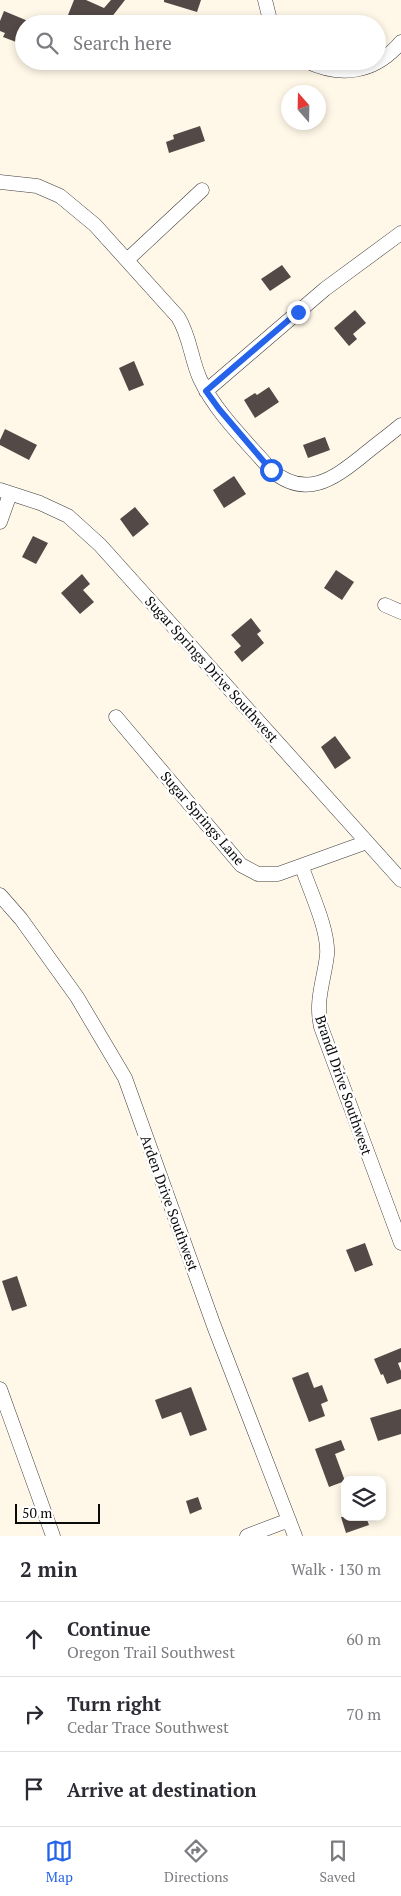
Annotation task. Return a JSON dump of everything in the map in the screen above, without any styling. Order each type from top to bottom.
[{"type":"street","points":[[265,0],[269,15]]},
{"type":"street","points":[[386,57],[401,42]]},
{"type":"street","points":[[329,70],[337,72],[354,70]]},
{"type":"street","points":[[0,182],[37,186],[60,196],[82,213],[127,260],[182,324],[199,378],[206,391],[219,409],[271,470],[281,479],[297,485],[310,485],[328,481],[401,426]]},
{"type":"street","points":[[127,260],[202,190]]},
{"type":"street","points":[[206,391],[325,289],[401,233]]},
{"type":"street","points":[[0,522],[5,492]]},
{"type":"street","name":"Sugar Springs Drive Southwest","points":[[5,492],[40,503],[68,516],[100,545],[401,880]]},
{"type":"street","points":[[385,605],[401,612]]},
{"type":"street","name":"Sugar Springs Lane","points":[[116,717],[241,865],[258,874],[278,874],[302,867],[367,842]]},
{"type":"street","name":"Brandl Drive Southwest","points":[[302,867],[327,937],[327,955],[318,998],[318,1013],[321,1027],[401,1243]]},
{"type":"street","name":"Arden Drive Southwest","points":[[0,895],[21,919],[77,996],[125,1078],[214,1326],[295,1536]]},
{"type":"street","points":[[0,1389],[52,1536]]},
{"type":"street","points":[[247,1536],[289,1520]]},
{"type":"building","points":[[74,0],[86,0],[104,8],[111,0],[125,0],[113,15],[68,15]]},
{"type":"building","points":[[164,0],[201,0],[197,12],[164,2]]},
{"type":"building","points":[[4,11],[15,16],[15,42],[3,37],[5,33],[0,31],[0,21]]},
{"type":"building","points":[[200,126],[205,141],[169,153],[166,142],[174,139],[173,135]]},
{"type":"building","points":[[282,265],[291,277],[270,291],[261,279]]},
{"type":"building","points":[[355,310],[366,323],[353,334],[357,339],[349,346],[334,328]]},
{"type":"building","points":[[134,361],[144,385],[129,391],[119,368]]},
{"type":"building","points":[[269,387],[279,402],[255,418],[244,400],[255,393],[257,395]]},
{"type":"building","points":[[5,429],[37,445],[29,460],[0,445]]},
{"type":"building","points":[[325,437],[330,450],[308,458],[303,445]]},
{"type":"building","points":[[234,476],[246,494],[224,508],[213,490]]},
{"type":"building","points":[[135,507],[149,524],[133,537],[120,519]]},
{"type":"building","points":[[33,536],[48,543],[36,564],[22,557]]},
{"type":"building","points":[[336,570],[354,582],[342,600],[324,588]]},
{"type":"building","points":[[82,574],[90,584],[83,590],[94,602],[80,614],[61,593]]},
{"type":"building","points":[[251,618],[261,631],[257,634],[264,643],[242,662],[234,652],[241,646],[231,635]]},
{"type":"building","points":[[335,736],[351,758],[335,769],[321,747]]},
{"type":"building","points":[[365,1243],[373,1265],[355,1272],[346,1250]]},
{"type":"building","points":[[17,1276],[27,1306],[12,1311],[2,1281]]},
{"type":"building","points":[[401,1348],[401,1362],[398,1363],[401,1379],[387,1384],[374,1359]]},
{"type":"building","points":[[308,1372],[314,1388],[322,1385],[328,1401],[321,1404],[325,1416],[309,1422],[292,1378]]},
{"type":"building","points":[[191,1387],[207,1430],[190,1436],[181,1412],[162,1419],[155,1400]]},
{"type":"building","points":[[401,1409],[401,1434],[378,1441],[370,1418]]},
{"type":"building","points":[[341,1440],[345,1450],[335,1454],[343,1476],[341,1476],[341,1482],[329,1487],[315,1449]]},
{"type":"building","points":[[198,1497],[202,1509],[190,1514],[186,1501]]},
{"type":"building","points":[[342,1521],[368,1521],[369,1525],[346,1533]]},
{"type":"route","points":[[271,470],[206,391],[298,312]]}]
